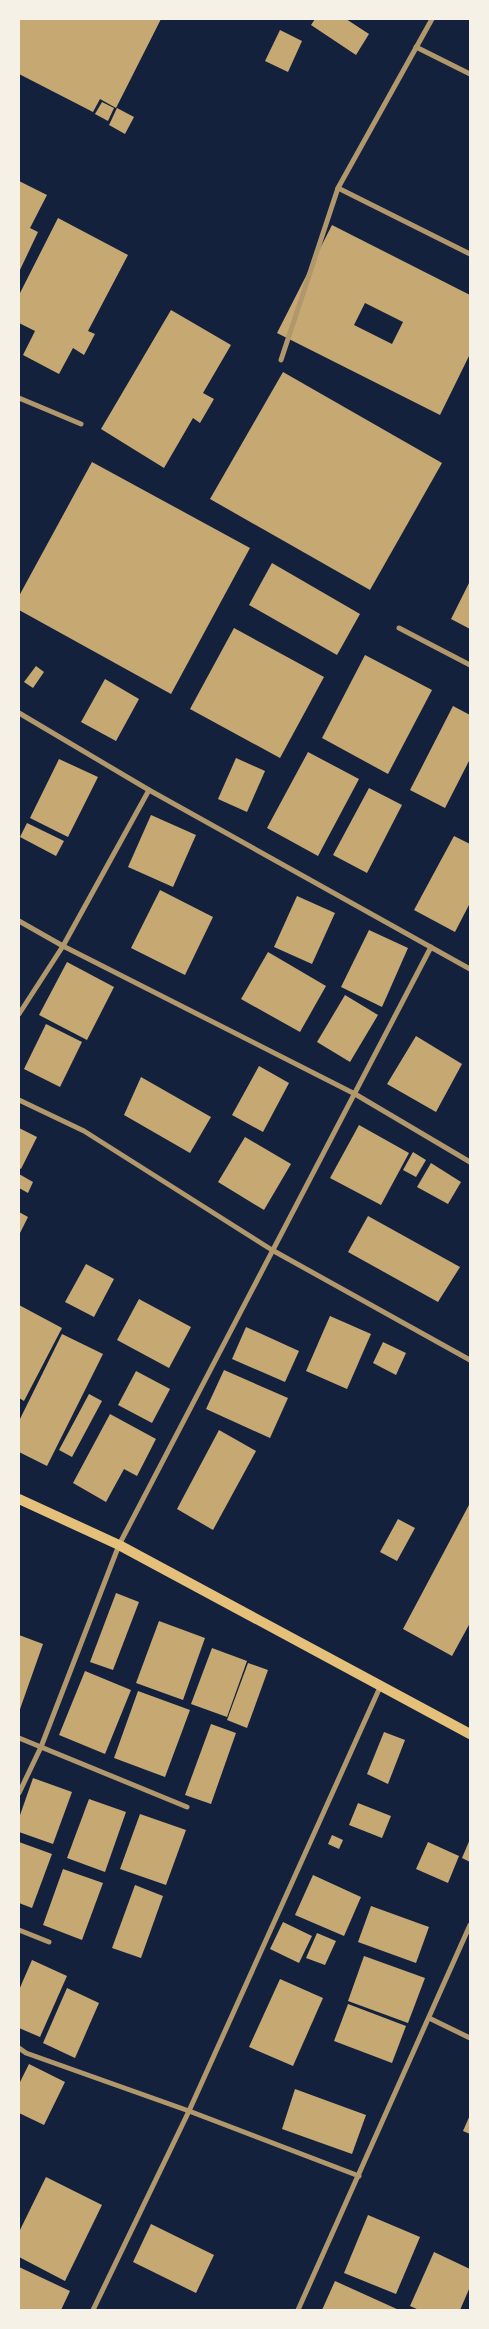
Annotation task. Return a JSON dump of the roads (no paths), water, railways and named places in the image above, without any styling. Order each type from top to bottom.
[{"type":"main road","points":[[19,1499],[119,1545],[470,1734]]},
{"type":"street","points":[[281,360],[338,188],[432,19]]},
{"type":"street","points":[[416,47],[470,74]]},
{"type":"street","points":[[338,188],[470,254]]},
{"type":"street","points":[[19,398],[80,424]]},
{"type":"street","points":[[400,628],[470,665]]},
{"type":"street","points":[[19,713],[150,790],[470,970]]},
{"type":"street","points":[[19,1014],[63,946],[150,790]]},
{"type":"street","points":[[19,921],[63,946],[355,1094],[470,1162]]},
{"type":"street","points":[[19,1793],[41,1746],[119,1545],[431,947]]},
{"type":"street","points":[[19,1100],[84,1131],[272,1250],[470,1360]]},
{"type":"street","points":[[93,2310],[189,2111],[381,1685]]},
{"type":"street","points":[[19,1738],[187,1807]]},
{"type":"street","points":[[298,2310],[470,1925]]},
{"type":"street","points":[[19,1930],[49,1942]]},
{"type":"street","points":[[429,2018],[470,2038]]},
{"type":"street","points":[[19,2048],[26,2053],[189,2111],[359,2176]]}]
